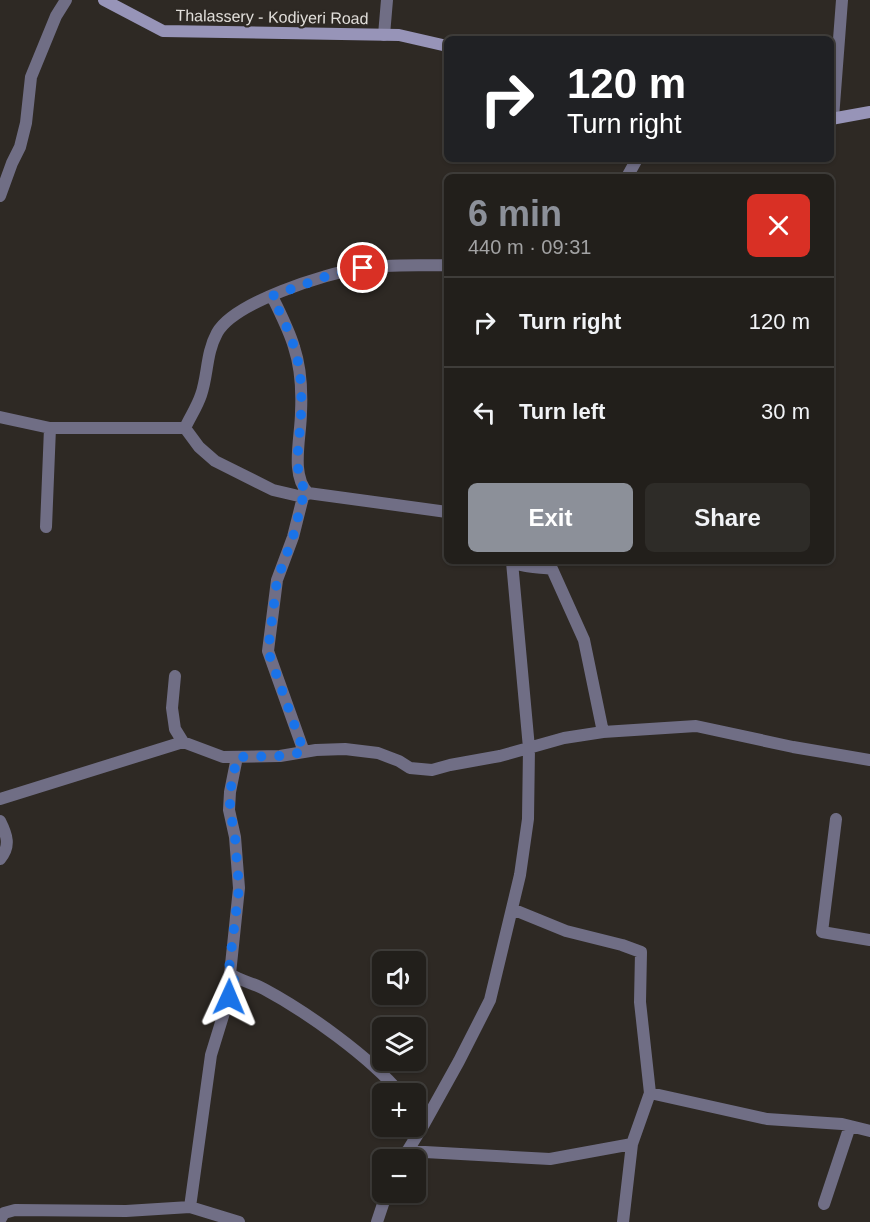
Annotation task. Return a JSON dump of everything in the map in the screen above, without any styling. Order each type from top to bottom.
[{"type":"main road","name":"Thalassery - Kodiyeri Road","points":[[104,0],[163,32],[399,35],[444,45]]},
{"type":"main road","points":[[834,118],[870,112]]},
{"type":"street","points":[[0,196],[20,147],[26,123],[31,77],[56,16],[66,0]]},
{"type":"street","points":[[384,35],[387,0]]},
{"type":"street","points":[[834,94],[842,0]]},
{"type":"street","points":[[185,428],[201,394],[207,358],[216,334],[226,320],[256,302],[333,274],[363,268],[444,265]]},
{"type":"street","points":[[272,296],[295,349],[301,382],[297,472],[305,495],[277,580],[268,651],[304,752]]},
{"type":"street","points":[[0,417],[50,428],[185,428]]},
{"type":"street","points":[[46,527],[50,428]]},
{"type":"street","points":[[185,428],[199,447],[215,461],[273,490],[444,512]]},
{"type":"street","points":[[426,1120],[490,1000],[520,875],[528,819],[528,748],[512,564]]},
{"type":"street","points":[[516,564],[552,569],[584,640],[603,732]]},
{"type":"street","points":[[175,676],[172,708],[176,729],[183,742]]},
{"type":"street","points":[[0,799],[183,742],[224,757],[280,756],[345,749],[378,753],[410,768],[432,770],[500,756],[564,738],[603,732],[696,726],[793,747],[870,760]]},
{"type":"street","points":[[237,757],[230,792],[230,810],[235,837],[239,888],[230,974],[262,988],[290,1005],[346,1044],[392,1083]]},
{"type":"street","points":[[836,819],[822,932],[870,940]]},
{"type":"street","points":[[0,820],[7,836],[8,849],[0,859]]},
{"type":"street","points":[[512,909],[566,931],[641,952],[640,1002],[650,1093],[632,1144],[623,1222]]},
{"type":"street","points":[[190,1207],[211,1055],[235,977]]},
{"type":"street","points":[[650,1093],[768,1119],[850,1126],[870,1131]]},
{"type":"street","points":[[824,1204],[850,1126]]},
{"type":"street","points":[[426,1156],[550,1159],[632,1144]]},
{"type":"street","points":[[377,1222],[383,1203]]},
{"type":"street","points":[[0,1220],[4,1213],[23,1209],[126,1211],[190,1207],[239,1222]]},
{"type":"route","points":[[229,997],[235,977],[230,974],[229,969],[239,888],[235,837],[230,810],[230,792],[237,757],[280,756],[304,752],[268,651],[277,580],[293,537],[303,497],[308,493],[302,487],[297,472],[300,449],[301,382],[295,349],[272,296],[333,274],[363,268]]}]
